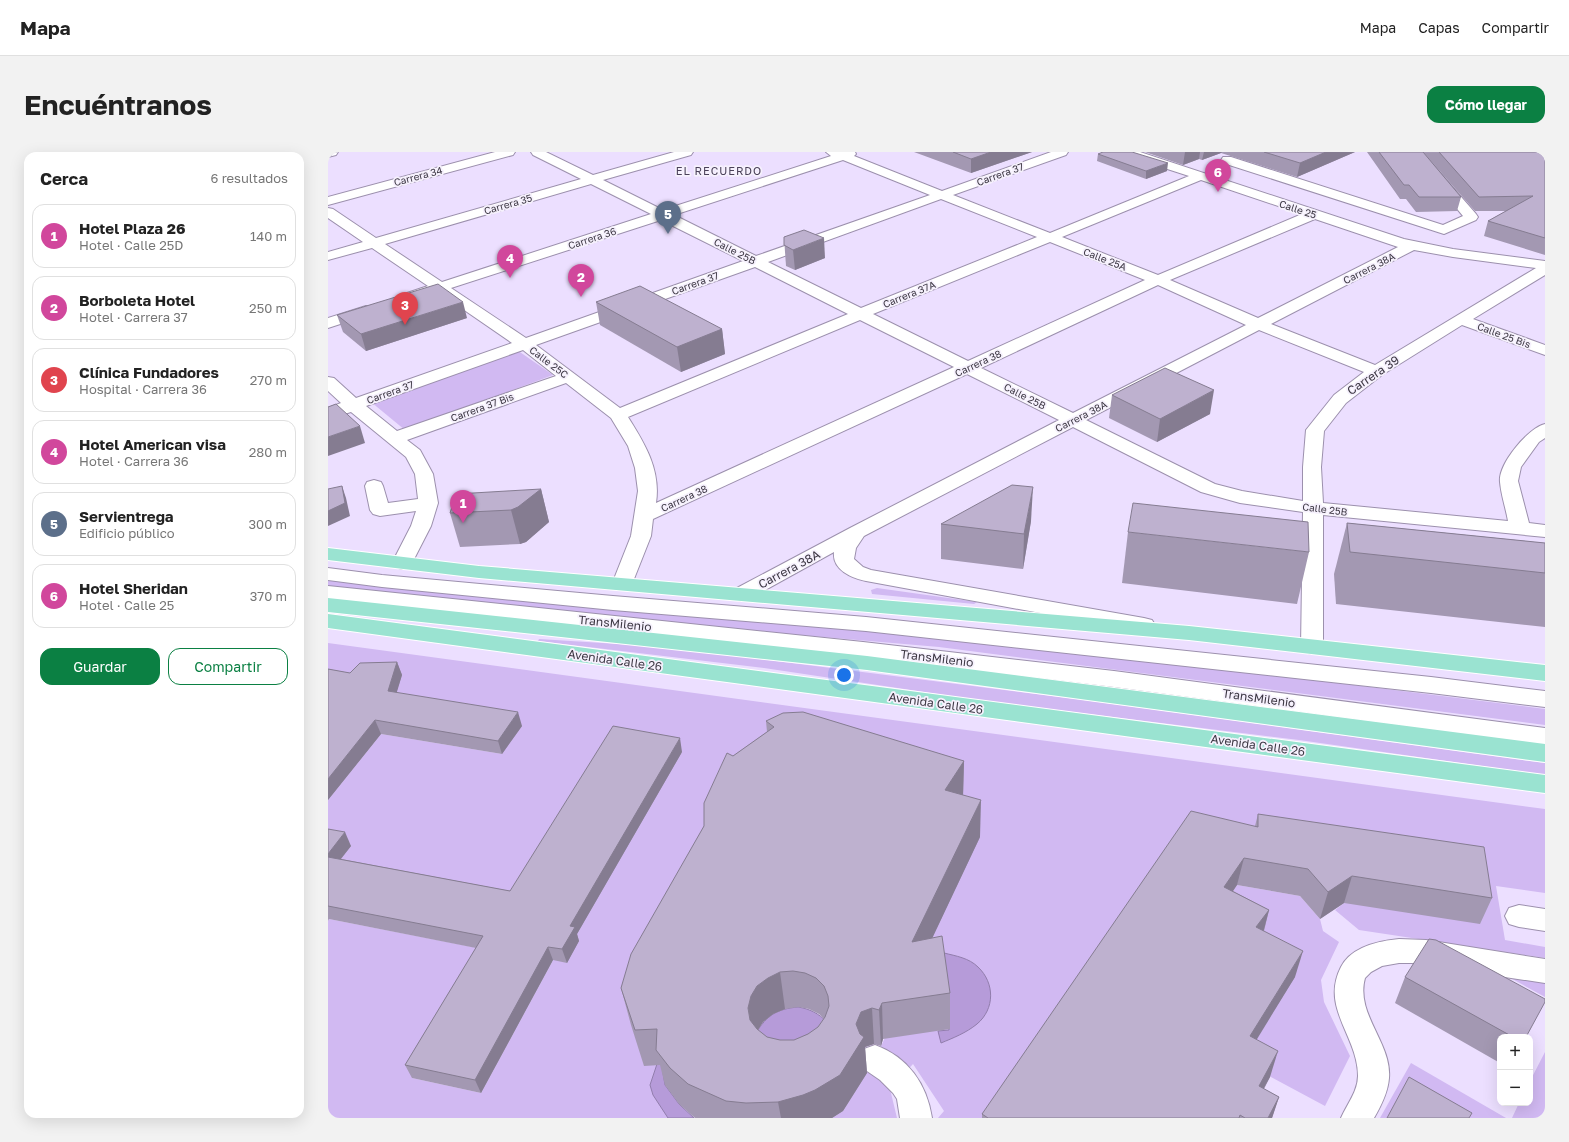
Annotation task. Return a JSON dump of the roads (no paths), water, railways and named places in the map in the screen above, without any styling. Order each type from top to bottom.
[{"type":"main road","points":[[328,554],[402,563],[622,584],[1189,633],[1545,673]]},
{"type":"main road","name":"Avenida Calle 26","points":[[328,605],[867,663],[1545,753]]},
{"type":"main road","name":"Avenida Calle 26","points":[[328,621],[1545,784]]},
{"type":"street","points":[[328,153],[332,152]]},
{"type":"street","name":"Carrera 34","points":[[328,201],[509,152]]},
{"type":"street","name":"Calle 25B","points":[[537,152],[1208,488],[1240,497],[1313,508],[1545,531]]},
{"type":"street","name":"Carrera 35","points":[[328,256],[687,152]]},
{"type":"street","name":"Carrera 37","points":[[328,414],[1062,152]]},
{"type":"street","name":"Calle 25","points":[[1128,152],[1412,246],[1470,256],[1542,272]]},
{"type":"street","points":[[1227,160],[1444,230],[1471,217],[1416,152]]},
{"type":"street","name":"Calle 25A","points":[[844,153],[940,195],[1158,280],[1260,324],[1376,370]]},
{"type":"street","name":"Carrera 36","points":[[396,301],[663,215],[844,153]]},
{"type":"street","name":"Carrera 37A","points":[[618,415],[860,314],[1201,176]]},
{"type":"street","name":"Calle 25C","points":[[328,212],[525,344],[618,415],[638,446],[648,492],[641,536],[622,584]]},
{"type":"street","name":"Carrera 38","points":[[644,516],[1158,280],[1314,214]]},
{"type":"street","name":"Carrera 38A","points":[[742,594],[857,532],[1412,246]]},
{"type":"street","name":"Carrera 39","points":[[1312,647],[1312,467],[1315,430],[1340,399],[1376,370],[1542,272]]},
{"type":"street","points":[[328,323],[381,306]]},
{"type":"street","name":"Calle 25 Bis","points":[[1462,320],[1545,350]]},
{"type":"street","name":"Carrera 37 Bis","points":[[395,438],[568,377]]},
{"type":"street","points":[[328,382],[353,405],[414,454],[424,474],[428,503],[421,526],[402,563]]},
{"type":"street","points":[[1520,528],[1509,481],[1512,467],[1533,438],[1545,429]]},
{"type":"street","points":[[374,486],[380,510],[428,503]]},
{"type":"street","name":"Carrera 38A","points":[[857,532],[846,546],[843,554],[844,561],[856,571],[866,575],[1189,633]]},
{"type":"street","name":"TransMilenio","points":[[328,574],[389,582],[613,603],[873,624],[1423,684],[1545,699]]},
{"type":"street","name":"TransMilenio","points":[[328,593],[863,649],[1114,679],[1545,736]]},
{"type":"street","points":[[1357,1118],[1372,1088],[1373,1075],[1372,1062],[1351,1006],[1347,989],[1350,977],[1357,966],[1379,953],[1408,950],[1545,971]]},
{"type":"street","points":[[875,1059],[892,1069],[907,1086],[914,1101],[916,1118]]},
{"type":"place","name":"Hotel Sheridan","points":[[1218,192]]},
{"type":"place","name":"Servientrega","points":[[668,234]]},
{"type":"place","name":"Hotel American visa","points":[[510,278]]},
{"type":"place","name":"Borboleta Hotel","points":[[581,297]]},
{"type":"place","name":"Clínica Fundadores","points":[[405,325]]},
{"type":"place","name":"Hotel Plaza 26","points":[[463,523]]},
{"type":"district","name":"EL RECUERDO","points":[[719,170]]}]
